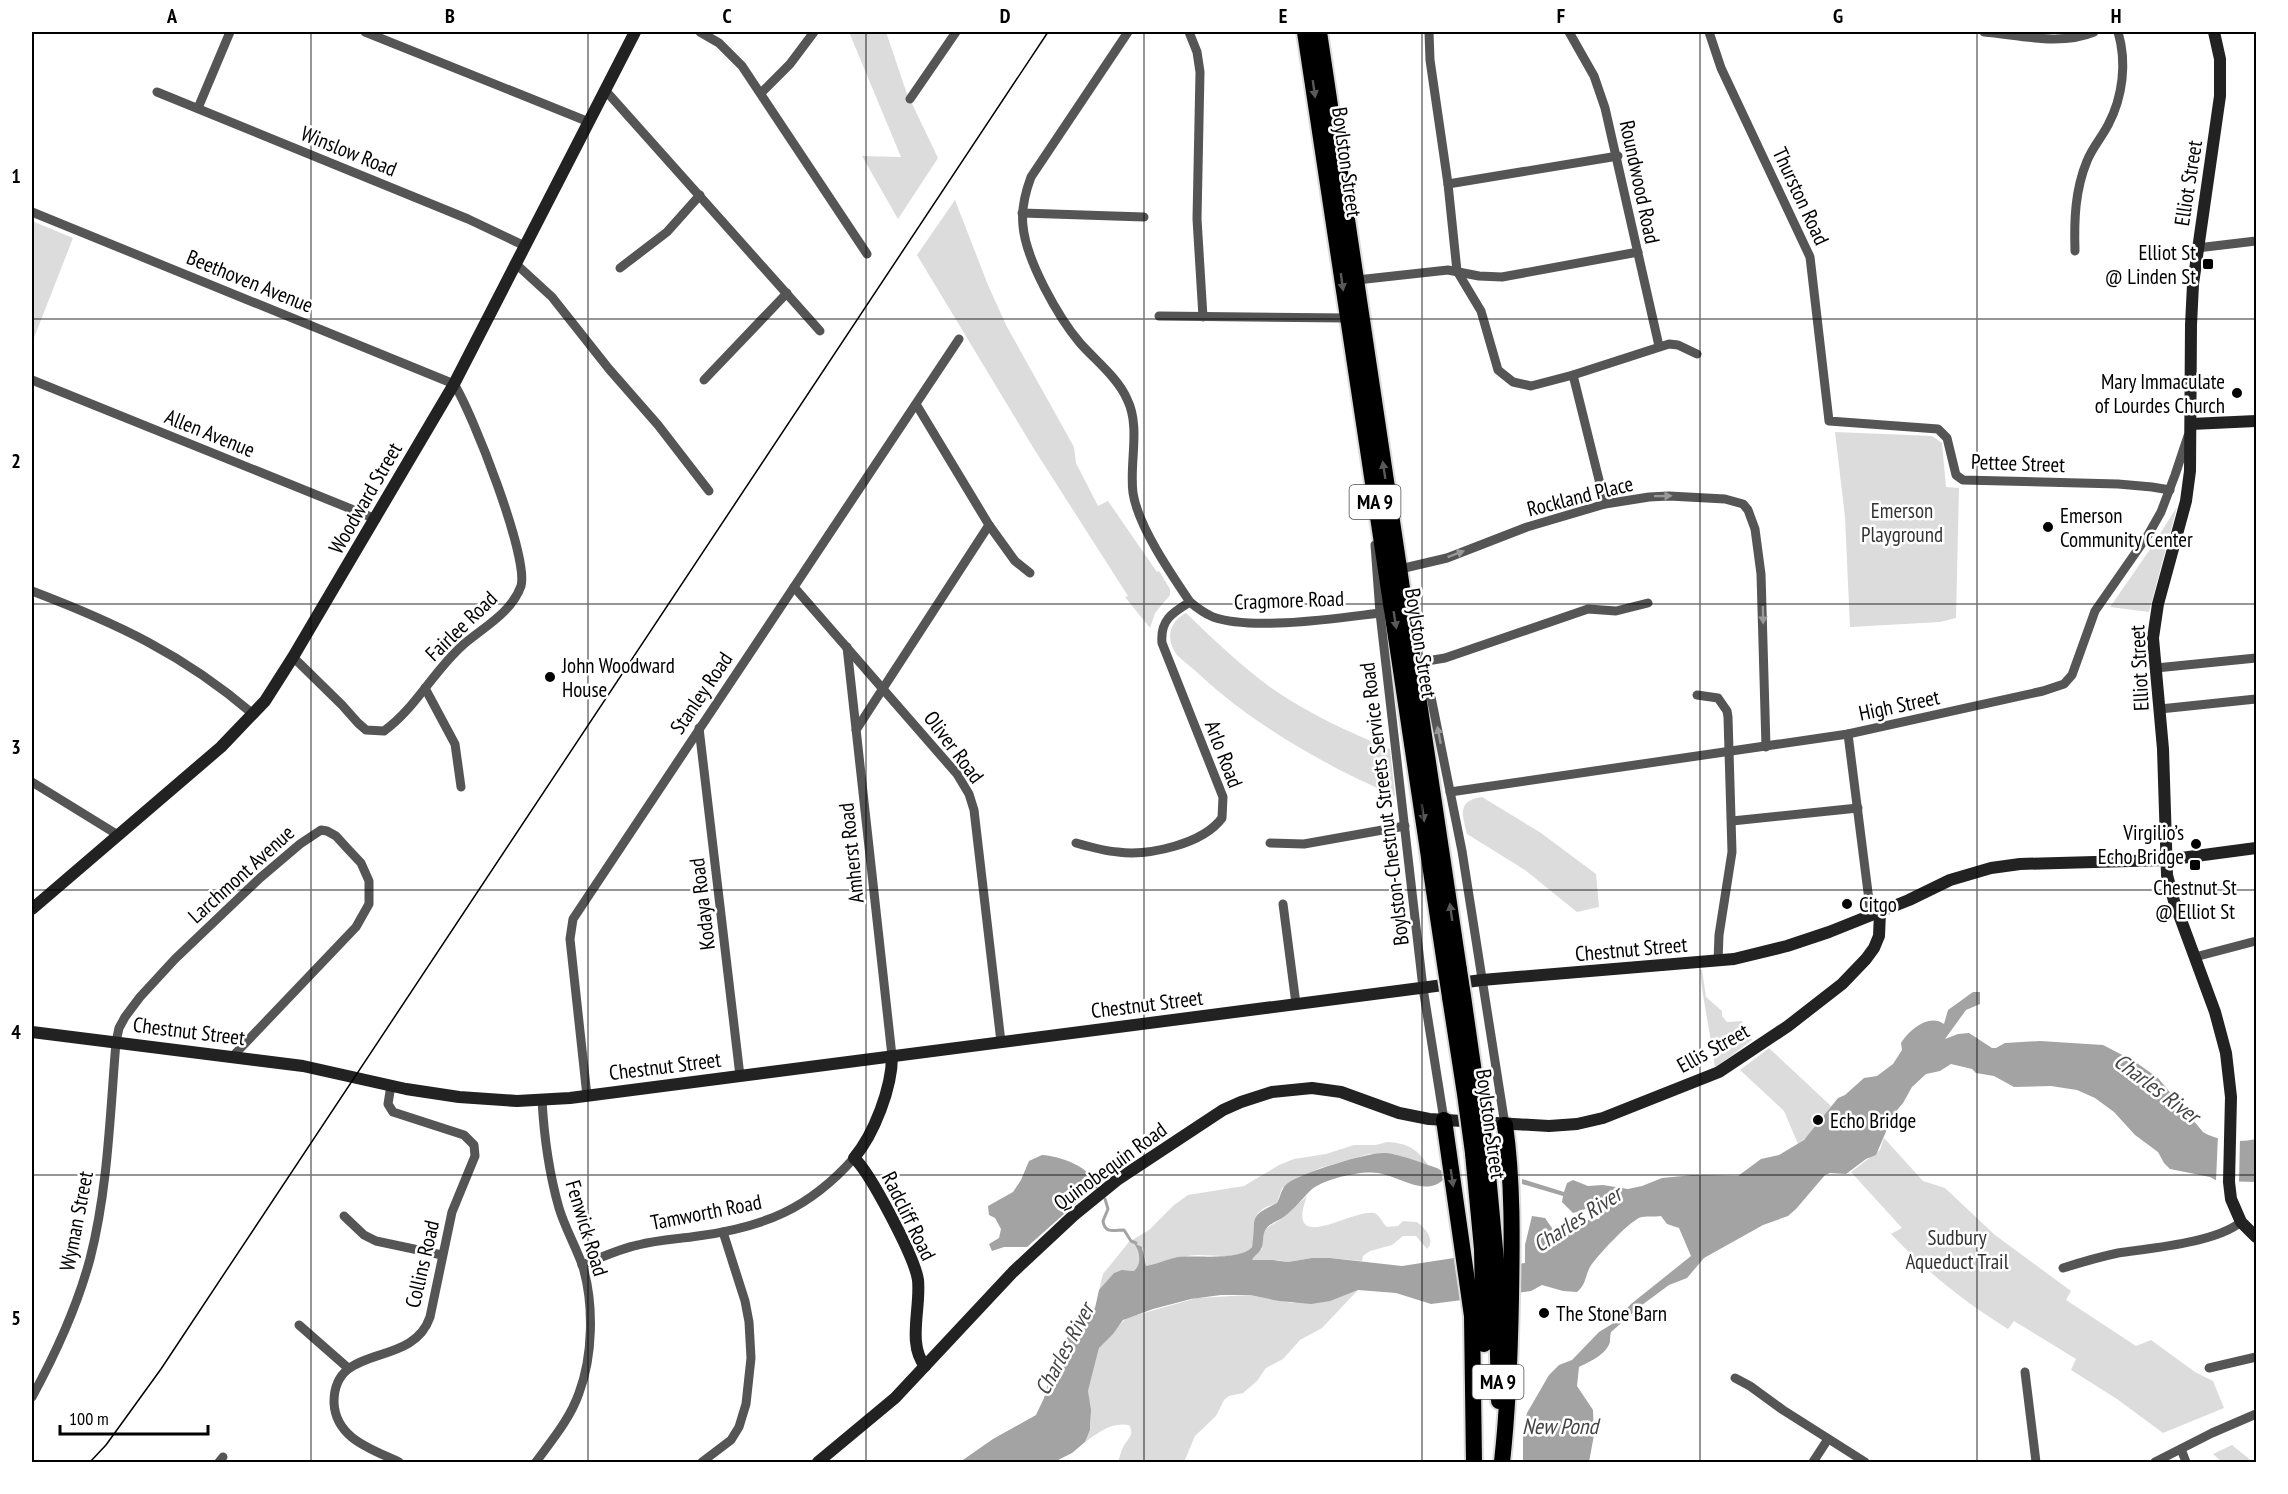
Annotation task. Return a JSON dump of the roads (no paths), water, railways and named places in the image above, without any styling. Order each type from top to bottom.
[{"type":"highway","name":"Boylston Street","points":[[1305,32],[1372,482],[1453,971],[1497,1260]]},
{"type":"highway","name":"Boylston Street","points":[[1319,32],[1415,663],[1453,971]]},
{"type":"highway","points":[[1444,1120],[1464,1264],[1490,1303],[1510,1381],[1501,1462]]},
{"type":"highway","points":[[1497,1260],[1511,1198],[1505,1125]]},
{"type":"highway","name":"MA 9","points":[[1484,1462],[1490,1303],[1497,1260]]},
{"type":"highway","points":[[1474,1462],[1473,1345],[1490,1303]]},
{"type":"main road","name":"Woodward Street","points":[[32,909],[221,747],[265,701],[376,519],[454,384],[635,32]]},
{"type":"main road","name":"Elliot Street","points":[[2216,33],[2220,59],[2220,96],[2198,248],[2191,318],[2191,424],[2188,492],[2166,571],[2153,638],[2163,749],[2166,860],[2171,891],[2215,1012],[2226,1053],[2230,1083],[2229,1182],[2232,1203],[2241,1222]]},
{"type":"main road","points":[[2191,424],[2256,421]]},
{"type":"main road","name":"Chestnut Street","points":[[32,1032],[233,1056],[328,1071],[391,1085],[474,1099],[542,1100],[1482,980],[1742,958],[1797,943],[1875,914],[1950,880],[1996,867],[2024,864],[2166,860],[2256,848]]},
{"type":"main road","name":"Ellis Street","points":[[1505,1125],[1559,1126],[1595,1120],[1683,1088],[1728,1068],[1801,1016],[1852,974],[1874,948],[1880,930],[1875,914]]},
{"type":"main road","name":"Tamworth Road","points":[[854,1158],[867,1139],[877,1117],[890,1076],[892,1056]]},
{"type":"main road","name":"Quinobequin Road","points":[[818,1462],[885,1407],[1013,1272],[1096,1196],[1231,1106],[1272,1092],[1322,1088],[1341,1092],[1399,1113],[1444,1120],[1505,1125]]},
{"type":"main road","name":"Radcliff Road","points":[[854,1158],[869,1175],[914,1263],[919,1298],[916,1350],[925,1366]]},
{"type":"main road","points":[[2241,1222],[2256,1237]]},
{"type":"street","points":[[198,108],[230,32]]},
{"type":"street","points":[[365,32],[589,122]]},
{"type":"street","points":[[700,32],[731,53],[761,93],[867,254]]},
{"type":"street","points":[[761,93],[790,64],[814,32]]},
{"type":"street","points":[[910,99],[956,32]]},
{"type":"street","points":[[1128,32],[1031,177],[1023,200],[1022,213],[1144,217]]},
{"type":"street","points":[[1189,32],[1197,52],[1200,72],[1197,219],[1203,317]]},
{"type":"street","points":[[1429,32],[1430,60],[1448,184],[1457,272],[1478,305],[1498,370],[1513,382],[1531,386],[1573,375],[1659,346],[1678,345],[1697,354]]},
{"type":"street","name":"Roundwood Road","points":[[1569,32],[1587,62],[1600,92],[1618,156],[1659,346]]},
{"type":"street","name":"Thurston Road","points":[[1709,32],[1721,68],[1810,257],[1829,421]]},
{"type":"street","points":[[1984,32],[2062,39],[2094,32]]},
{"type":"street","points":[[2075,251],[2074,218],[2078,188],[2088,159],[2108,125],[2119,95],[2122,63],[2118,32]]},
{"type":"street","points":[[605,90],[820,331]]},
{"type":"street","name":"Winslow Road","points":[[157,92],[468,219],[525,246]]},
{"type":"street","points":[[1448,184],[1618,156]]},
{"type":"street","points":[[620,268],[667,232],[700,195]]},
{"type":"street","name":"Beethoven Avenue","points":[[32,212],[454,384]]},
{"type":"street","name":"Cragmore Road","points":[[1022,213],[1028,249],[1050,299],[1079,341],[1127,397],[1132,420],[1132,481],[1135,504],[1144,525],[1190,602],[1201,612],[1215,618],[1233,621],[1304,621],[1380,613]]},
{"type":"street","points":[[2198,248],[2256,241]]},
{"type":"street","points":[[1357,280],[1439,271],[1502,277],[1638,252]]},
{"type":"street","points":[[516,264],[552,297],[609,369],[658,425],[709,491]]},
{"type":"street","points":[[704,380],[787,293]]},
{"type":"street","points":[[1160,316],[1347,318]]},
{"type":"street","name":"Stanley Road","points":[[587,1096],[570,939],[573,919],[959,339]]},
{"type":"street","points":[[1573,375],[1605,504]]},
{"type":"street","name":"Allen Avenue","points":[[32,380],[376,519]]},
{"type":"street","name":"Fairlee Road","points":[[293,657],[366,730],[384,731],[393,724],[463,645],[508,607],[516,596],[522,571],[516,539],[474,426],[454,384]]},
{"type":"street","points":[[916,404],[989,525],[1015,561],[1030,573]]},
{"type":"street","name":"Pettee Street","points":[[1829,421],[1938,429],[1947,438],[1956,475],[1963,480],[2118,484],[2152,486],[2170,490]]},
{"type":"street","name":"High Street","points":[[1450,792],[1848,734],[2043,691],[2064,684],[2076,666],[2096,611],[2152,527],[2170,490],[2191,424]]},
{"type":"street","name":"Boylston-Chestnut Streets Service Road","points":[[1372,482],[1380,613],[1423,988],[1444,1120]]},
{"type":"street","name":"Rockland Place","points":[[1400,569],[1447,558],[1527,527],[1605,504],[1649,497],[1715,498],[1735,501],[1748,510],[1755,529],[1763,600],[1766,747]]},
{"type":"street","points":[[856,730],[989,525]]},
{"type":"street","name":"Oliver Road","points":[[794,587],[957,774],[969,794],[975,818],[981,887],[1001,1042]]},
{"type":"street","points":[[32,591],[90,613],[161,648],[229,694],[253,714]]},
{"type":"street","name":"Arlo Road","points":[[1076,843],[1120,853],[1164,848],[1199,837],[1217,825],[1222,818],[1223,797],[1162,643],[1161,635],[1165,619],[1190,602]]},
{"type":"street","points":[[1505,1125],[1450,792],[1431,697],[1415,663],[1454,655],[1588,609],[1626,610],[1648,603]]},
{"type":"street","name":"Amherst Road","points":[[847,647],[892,1056]]},
{"type":"street","points":[[2156,668],[2256,658]]},
{"type":"street","points":[[425,688],[455,744],[461,787]]},
{"type":"street","points":[[1697,695],[1711,695],[1718,698],[1728,717],[1732,821],[1731,862],[1719,935],[1719,961]]},
{"type":"street","points":[[2160,709],[2256,699]]},
{"type":"street","name":"Kodaya Road","points":[[699,728],[740,1076]]},
{"type":"street","points":[[1848,734],[1875,914]]},
{"type":"street","points":[[32,782],[118,835]]},
{"type":"street","points":[[1732,821],[1858,808]]},
{"type":"street","points":[[1270,843],[1304,844],[1406,826]]},
{"type":"street","name":"Larchmont Avenue","points":[[116,1042],[119,1028],[131,1008],[222,912],[300,844],[321,830],[327,831],[336,836],[361,863],[369,881],[369,904],[356,927],[233,1056]]},
{"type":"street","points":[[1283,904],[1296,1004]]},
{"type":"street","points":[[2195,957],[2256,941]]},
{"type":"street","name":"Wyman Street","points":[[32,1397],[64,1335],[90,1257],[103,1190],[116,1042]]},
{"type":"street","name":"Collins Road","points":[[348,1368],[362,1360],[398,1350],[421,1333],[430,1317],[455,1204],[474,1161],[474,1145],[468,1138],[393,1112],[388,1104],[391,1085]]},
{"type":"street","name":"Fenwick Road","points":[[536,1462],[565,1421],[583,1382],[588,1348],[589,1313],[582,1265],[567,1230],[555,1192],[545,1137],[542,1100]]},
{"type":"street","name":"Tamworth Road","points":[[582,1265],[640,1245],[723,1232],[765,1222],[794,1209],[819,1192],[854,1158]]},
{"type":"street","points":[[344,1216],[364,1235],[376,1241],[442,1255]]},
{"type":"street","points":[[2063,1268],[2093,1258],[2204,1237],[2229,1230],[2241,1222]]},
{"type":"street","points":[[702,1462],[732,1440],[740,1427],[746,1404],[751,1345],[746,1301],[723,1232]]},
{"type":"street","points":[[299,1325],[348,1368],[340,1378],[335,1391],[335,1412],[340,1425],[354,1440],[399,1462]]},
{"type":"street","points":[[2210,1368],[2256,1357]]},
{"type":"street","points":[[2025,1372],[2036,1462]]},
{"type":"street","points":[[1736,1378],[1865,1462]]},
{"type":"street","points":[[2155,1462],[2256,1414]]},
{"type":"street","points":[[1813,1462],[1828,1439]]},
{"type":"street","points":[[2181,1449],[2186,1462]]},
{"type":"water","points":[[1973,992],[1980,992],[1980,1004],[1966,1010],[1945,1039],[1969,1033],[1992,1048],[2005,1043],[2040,1041],[2103,1045],[2134,1061],[2158,1078],[2203,1132],[2229,1140],[2256,1139],[2256,1182],[2217,1181],[2210,1177],[2170,1169],[2158,1152],[2135,1135],[2114,1112],[2095,1098],[2077,1090],[2051,1086],[2014,1087],[1994,1076],[1976,1073],[1972,1069],[1951,1064],[1940,1071],[1926,1074],[1912,1087],[1893,1115],[1876,1155],[1866,1159],[1846,1174],[1825,1175],[1788,1216],[1763,1225],[1704,1258],[1687,1278],[1669,1285],[1611,1332],[1610,1342],[1605,1351],[1579,1367],[1577,1386],[1593,1410],[1594,1435],[1589,1462],[1523,1462],[1523,1431],[1527,1413],[1549,1375],[1559,1365],[1572,1360],[1631,1304],[1691,1256],[1679,1228],[1667,1224],[1661,1216],[1642,1217],[1623,1231],[1594,1262],[1577,1292],[1542,1285],[1531,1291],[1431,1304],[1396,1293],[1358,1290],[1330,1301],[1311,1304],[1250,1295],[1221,1295],[1191,1299],[1153,1309],[1123,1320],[1099,1348],[1088,1391],[1091,1410],[1090,1430],[1085,1442],[1072,1453],[1054,1462],[960,1462],[993,1439],[1036,1415],[1061,1347],[1076,1324],[1095,1308],[1099,1290],[1114,1273],[1122,1270],[1134,1271],[1137,1268],[1139,1257],[1134,1243],[1142,1247],[1146,1266],[1178,1257],[1238,1254],[1252,1247],[1255,1219],[1261,1212],[1277,1203],[1282,1190],[1288,1183],[1335,1164],[1363,1156],[1390,1153],[1437,1168],[1442,1171],[1443,1180],[1436,1185],[1420,1186],[1371,1172],[1343,1176],[1324,1182],[1311,1190],[1285,1216],[1266,1229],[1261,1249],[1252,1260],[1288,1262],[1330,1258],[1402,1266],[1454,1258],[1456,1272],[1525,1263],[1525,1245],[1532,1216],[1545,1218],[1554,1231],[1559,1233],[1566,1224],[1599,1219],[1602,1212],[1591,1208],[1573,1213],[1562,1202],[1563,1196],[1522,1184],[1522,1179],[1564,1192],[1567,1183],[1573,1180],[1588,1186],[1603,1185],[1628,1189],[1662,1178],[1693,1175],[1738,1176],[1761,1159],[1779,1155],[1804,1140],[1838,1098],[1845,1095],[1864,1078],[1877,1076],[1893,1064],[1902,1050],[1901,1043],[1914,1028],[1932,1020],[1944,1024],[1948,1010]]},
{"type":"water","points":[[1042,1155],[1064,1159],[1084,1170],[1094,1180],[1091,1190],[1027,1247],[1004,1247],[992,1251],[989,1244],[999,1238],[1001,1229],[995,1218],[989,1215],[988,1206],[1013,1192],[1029,1161]]},
{"type":"waterway","points":[[1105,1199],[1108,1209],[1103,1221],[1106,1228],[1124,1230],[1131,1241],[1136,1243]]},
{"type":"tram line","points":[[90,1462],[106,1445],[161,1369],[1048,32]]},
{"type":"place","name":"Elliot St @ Linden St","points":[[2208,264]]},
{"type":"place","name":"Mary Immaculate of Lourdes Church","points":[[2237,393]]},
{"type":"place","name":"Emerson Community Center","points":[[2048,527]]},
{"type":"place","name":"John Woodward House","points":[[550,677]]},
{"type":"place","name":"Virgilio’s Echo Bridge","points":[[2196,844]]},
{"type":"place","name":"Chestnut St @ Elliot St","points":[[2195,865]]},
{"type":"place","name":"Citgo","points":[[1847,904]]},
{"type":"place","name":"Echo Bridge","points":[[1818,1120]]},
{"type":"place","name":"The Stone Barn","points":[[1544,1313]]},
{"type":"park label","name":"Emerson Playground","points":[[1902,522]]},
{"type":"park label","name":"Sudbury Aqueduct Trail","points":[[1957,1249]]},
{"type":"water label","name":"Charles River","points":[[2157,1088]]},
{"type":"water label","name":"Charles River","points":[[1577,1219]]},
{"type":"water label","name":"Charles River","points":[[1064,1349]]},
{"type":"water label","name":"New Pond","points":[[1560,1426]]}]
